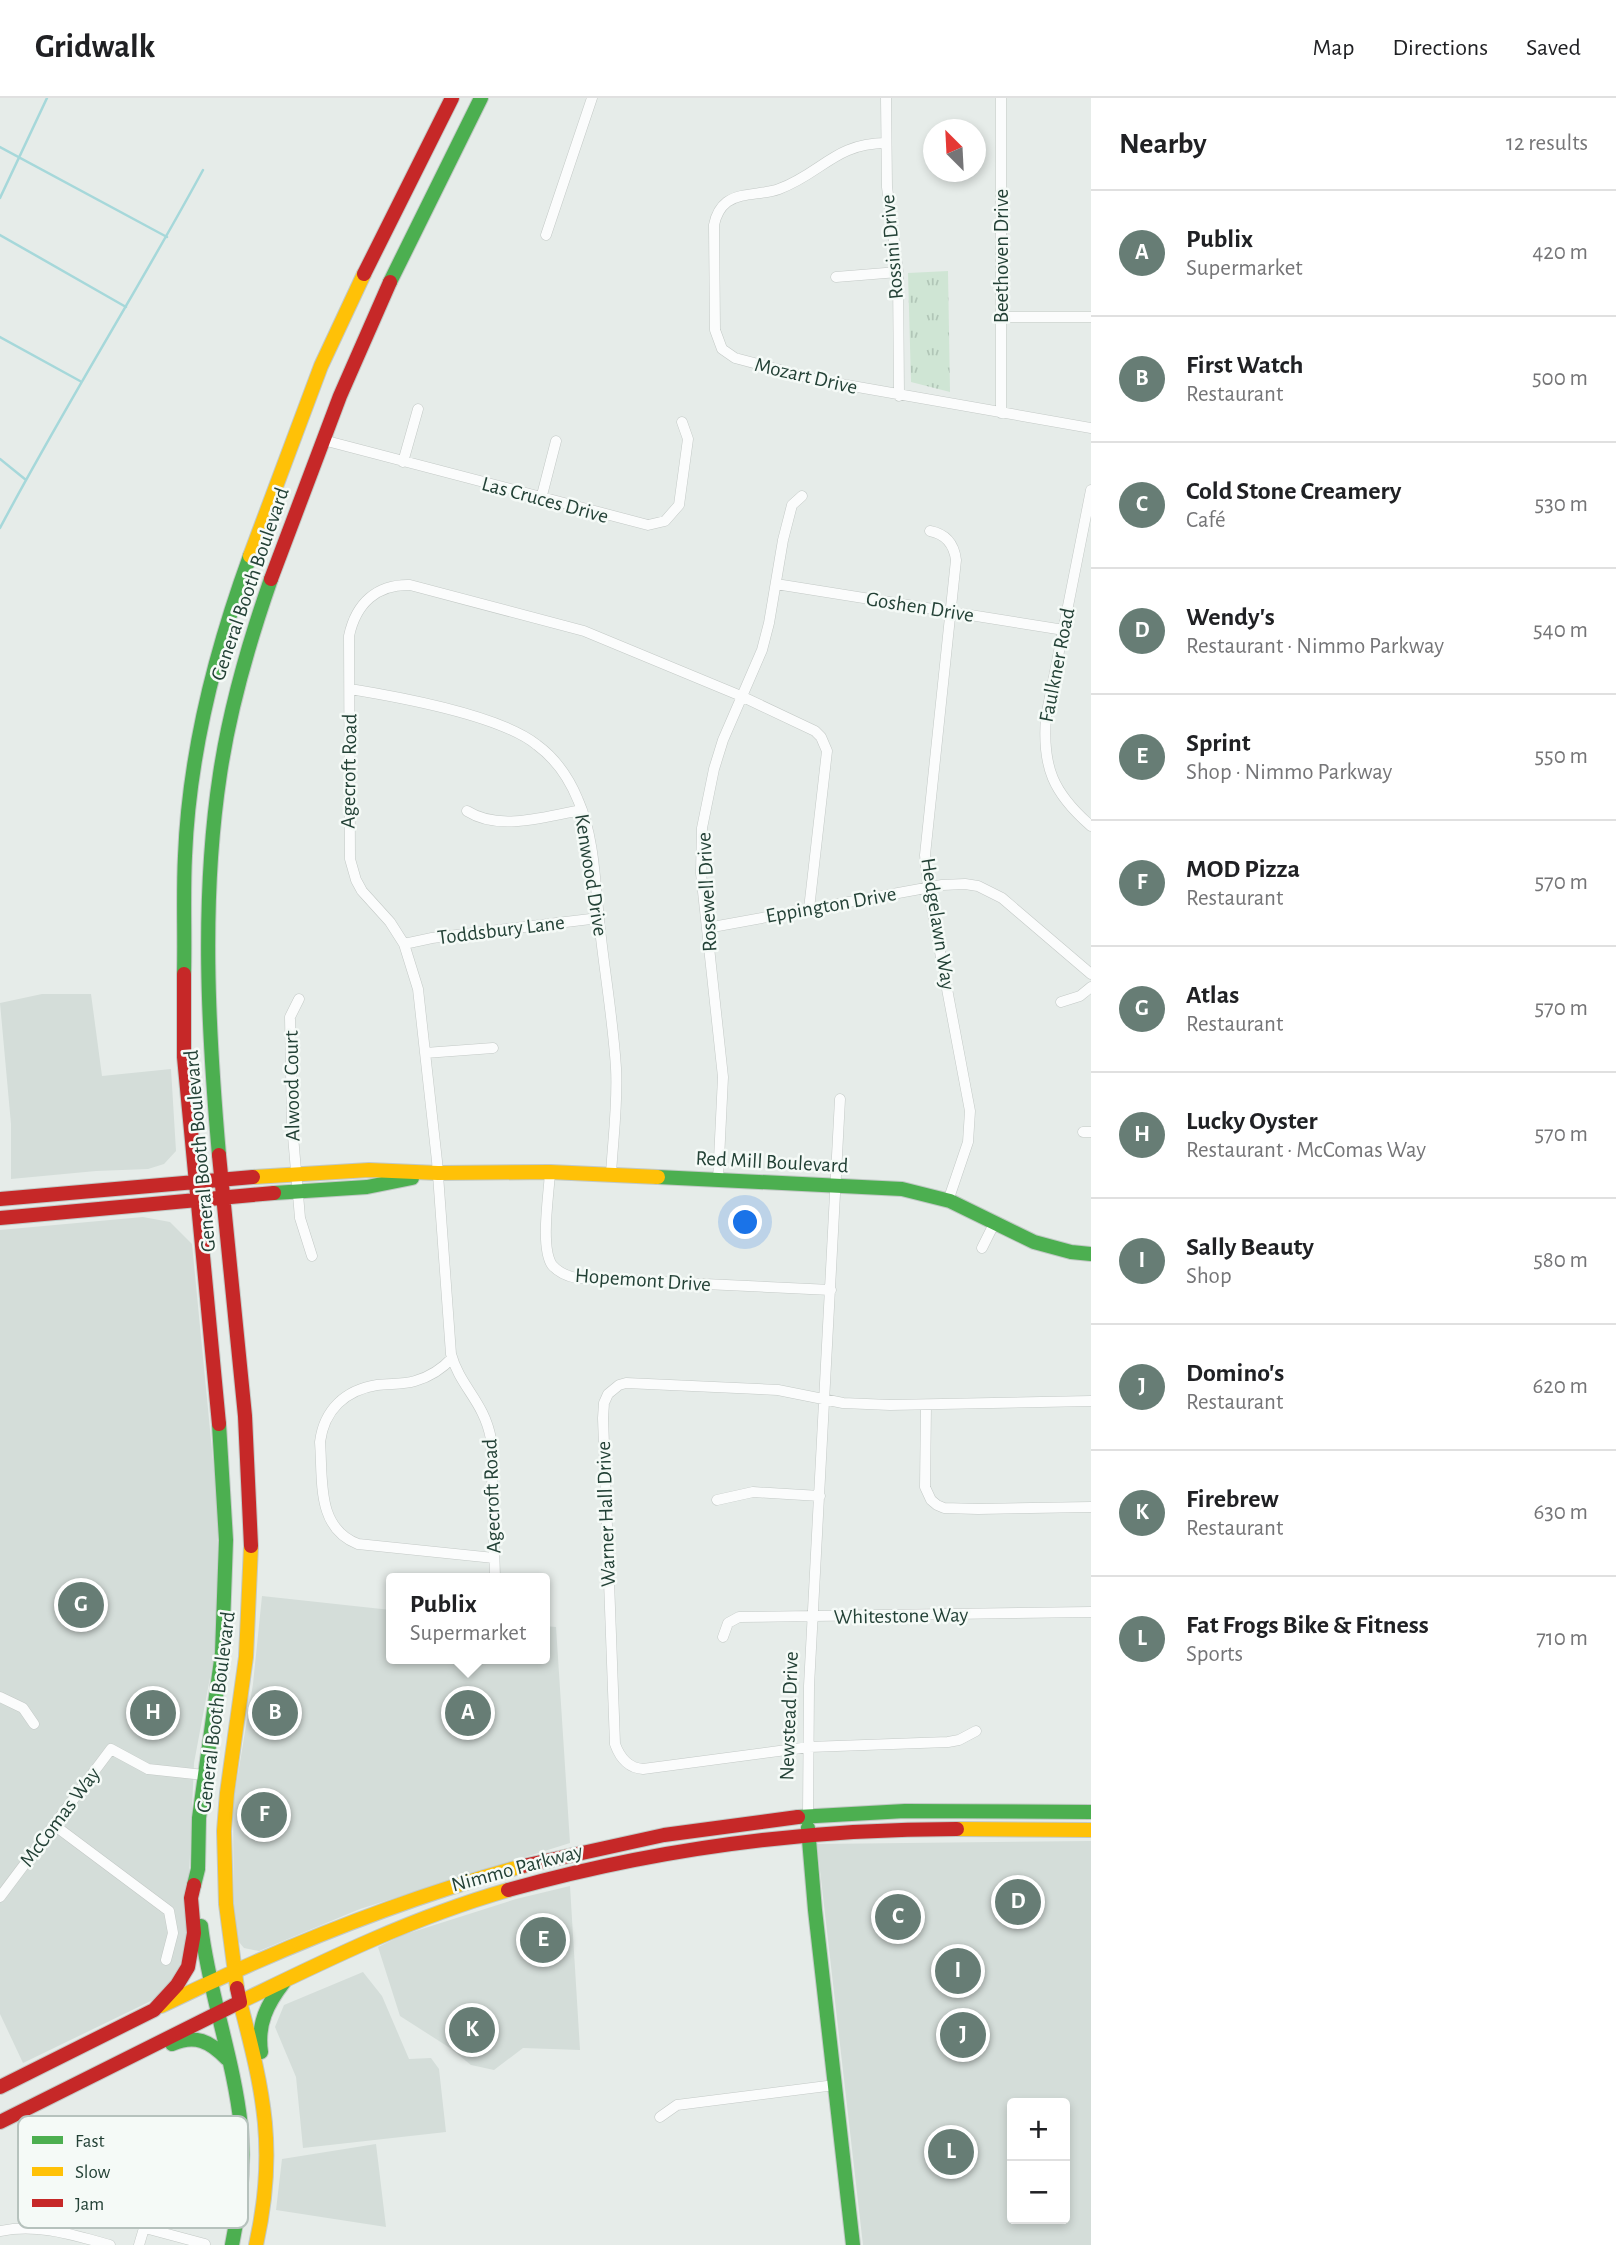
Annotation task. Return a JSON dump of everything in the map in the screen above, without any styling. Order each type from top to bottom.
[{"type":"main road","name":"General Booth Boulevard","points":[[239,2116],[209,1984],[202,1939],[198,1869],[199,1818],[222,1653],[226,1540],[222,1457],[184,1057],[186,855],[195,764],[212,676],[245,570],[326,355],[390,219],[452,98]]},
{"type":"main road","name":"General Booth Boulevard","points":[[256,2245],[263,2213],[268,2143],[261,2083],[234,1973],[225,1908],[224,1840],[227,1791],[246,1667],[251,1567],[249,1455],[213,1069],[211,928],[219,773],[238,681],[251,634],[323,440],[389,284],[481,98]]},
{"type":"main road","name":"Red Mill Boulevard","points":[[0,1199],[195,1181],[369,1170],[611,1174],[902,1189],[948,1201],[1017,1237],[1060,1250],[1091,1254]]},
{"type":"main road","name":"Red Mill Boulevard","points":[[0,1218],[224,1196],[367,1186],[438,1173]]},
{"type":"main road","points":[[225,1575],[233,1609],[230,1656],[233,1664],[246,1667]]},
{"type":"main road","name":"Nimmo Parkway","points":[[0,2087],[153,2010],[373,1913],[539,1862],[676,1833],[808,1816],[930,1810],[1091,1812]]},
{"type":"main road","name":"Newstead Drive","points":[[808,1816],[853,2245]]},
{"type":"main road","name":"Nimmo Parkway","points":[[0,2122],[240,2001],[389,1931],[500,1893],[668,1854],[808,1835],[923,1829],[1091,1830]]},
{"type":"main road","points":[[153,2010],[177,1986],[188,1967],[194,1941],[191,1898],[198,1869]]},
{"type":"main road","points":[[268,2143],[274,2122],[258,2033],[265,2009],[286,1979]]},
{"type":"main road","points":[[65,2090],[106,2077],[187,2038],[210,2043],[228,2059]]},
{"type":"street","points":[[546,235],[592,98]]},
{"type":"street","name":"Rossini Drive","points":[[886,98],[887,187],[898,272],[899,396]]},
{"type":"street","name":"Beethoven Drive","points":[[1001,98],[1001,413]]},
{"type":"street","name":"Mozart Drive","points":[[886,143],[852,147],[830,157],[791,184],[739,197],[724,204],[714,225],[715,330],[722,349],[735,358],[818,380],[1091,428]]},
{"type":"street","points":[[836,277],[898,272]]},
{"type":"street","points":[[1002,317],[1091,317]]},
{"type":"street","points":[[403,462],[418,409]]},
{"type":"street","name":"Las Cruces Drive","points":[[323,440],[640,525],[657,524],[675,511],[681,496],[688,439],[682,422]]},
{"type":"street","points":[[541,499],[556,441]]},
{"type":"street","name":"Faulkner Road","points":[[1091,490],[1046,717],[1045,756],[1055,785],[1063,798],[1091,827]]},
{"type":"street","name":"Rosewell Drive","points":[[718,1180],[723,1077],[701,873],[702,828],[714,769],[741,696],[762,650],[792,505],[802,496]]},
{"type":"street","name":"Hedgelawn Way","points":[[930,531],[938,532],[949,540],[956,555],[925,855],[928,888],[970,1111],[968,1142],[948,1201]]},
{"type":"street","name":"Agecroft Road","points":[[495,1573],[488,1425],[479,1403],[452,1358],[438,1173],[418,989],[404,944],[390,922],[362,891],[352,867],[349,840],[349,636],[362,603],[378,591],[399,584],[410,585],[584,631],[809,727],[825,743],[825,773],[809,909]]},
{"type":"street","name":"Goshen Drive","points":[[776,584],[1064,629]]},
{"type":"street","name":"Kenwood Drive","points":[[350,689],[472,716],[519,733],[537,744],[560,768],[582,810],[593,863],[616,1067],[611,1174]]},
{"type":"street","points":[[467,811],[476,817],[496,822],[582,810]]},
{"type":"street","name":"Eppington Drive","points":[[707,928],[928,888],[965,884],[991,891],[1002,898],[1091,974]]},
{"type":"street","name":"Toddsbury Lane","points":[[404,944],[432,937],[599,918]]},
{"type":"street","points":[[1061,1002],[1080,996],[1091,988]]},
{"type":"street","name":"Alwood Court","points":[[299,999],[290,1017],[292,1124],[300,1218],[312,1256]]},
{"type":"street","points":[[425,1053],[493,1048]]},
{"type":"street","name":"Newstead Drive","points":[[808,1816],[809,1686],[840,1099]]},
{"type":"street","name":"Hopemont Drive","points":[[550,1172],[547,1247],[553,1265],[567,1276],[831,1290]]},
{"type":"street","points":[[982,1248],[995,1224]]},
{"type":"street","points":[[452,1358],[438,1370],[414,1381],[379,1384],[355,1391],[345,1396],[331,1411],[325,1420],[320,1442],[325,1510],[334,1528],[349,1541],[358,1544],[494,1558]]},
{"type":"street","name":"Warner Hall Drive","points":[[976,1731],[959,1740],[948,1742],[809,1747],[643,1769],[628,1765],[618,1752],[610,1664],[604,1403],[608,1394],[626,1383],[778,1390],[825,1400],[878,1405],[1091,1401]]},
{"type":"street","points":[[926,1405],[925,1487],[931,1500],[937,1505],[944,1508],[978,1509],[1091,1507]]},
{"type":"street","points":[[717,1500],[753,1492],[820,1496]]},
{"type":"street","name":"Whitestone Way","points":[[723,1637],[728,1623],[739,1617],[1091,1612]]},
{"type":"street","points":[[0,1697],[23,1708],[34,1724]]},
{"type":"street","name":"McComas Way","points":[[0,1897],[111,1749],[148,1769],[205,1775]]},
{"type":"street","points":[[54,1825],[169,1911],[173,1933],[166,1960]]},
{"type":"street","points":[[660,2117],[677,2105],[835,2085]]},
{"type":"street","points":[[139,2245],[145,2228],[205,2244]]},
{"type":"street","points":[[0,2231],[47,2229],[110,2245]]},
{"type":"shaded area","points":[[42,994],[91,994],[102,1076],[171,1069],[176,1151],[164,1164],[148,1169],[11,1179],[11,1124],[0,1003]]},
{"type":"shaded area","points":[[143,1217],[170,1222],[192,1244],[218,1512],[217,1640],[194,1763],[186,1945],[177,1975],[155,1999],[23,2063],[0,2014],[0,1230]]},
{"type":"shaded area","points":[[262,1596],[386,1609],[386,1664],[550,1664],[550,1626],[556,1627],[570,1843],[360,1909],[259,1951],[244,1948],[234,1936],[233,1804],[253,1684]]},
{"type":"shaded area","points":[[1091,1841],[1091,2245],[863,2245],[817,1844]]},
{"type":"shaded area","points":[[570,1886],[580,2050],[523,2048],[494,2070],[471,2065],[400,2016],[378,1947],[403,1935],[516,1899]]},
{"type":"shaded area","points":[[363,1972],[382,1996],[409,2059],[431,2058],[439,2069],[446,2132],[303,2148],[296,2077],[275,2027],[284,2005]]},
{"type":"shaded area","points":[[376,2144],[386,2227],[276,2210],[282,2159]]},
{"type":"green space","points":[[948,271],[950,392],[911,382],[908,273]]},
{"type":"waterway","points":[[0,198],[47,98]]},
{"type":"waterway","points":[[0,147],[167,237]]},
{"type":"waterway","points":[[0,528],[203,170]]},
{"type":"waterway","points":[[0,235],[126,307]]},
{"type":"waterway","points":[[0,337],[80,381]]},
{"type":"waterway","points":[[0,459],[26,480]]},
{"type":"traffic: fast","points":[[390,282],[481,98]]},
{"type":"traffic: fast","points":[[184,974],[185,856],[192,780],[215,666],[250,556]]},
{"type":"traffic: fast","points":[[219,1155],[208,964],[214,821],[224,749],[235,699],[271,579]]},
{"type":"traffic: fast","points":[[658,1177],[902,1189],[950,1201],[1034,1242],[1071,1252],[1091,1254]]},
{"type":"traffic: fast","points":[[274,1193],[367,1187],[412,1178]]},
{"type":"traffic: fast","points":[[194,1885],[198,1869],[199,1818],[222,1653],[226,1540],[219,1424]]},
{"type":"traffic: fast","points":[[798,1817],[905,1811],[1091,1812]]},
{"type":"traffic: fast","points":[[808,1828],[853,2245]]},
{"type":"traffic: fast","points":[[201,1926],[240,2116]]},
{"type":"traffic: fast","points":[[261,2052],[262,2023],[273,1998],[284,1982]]},
{"type":"traffic: fast","points":[[172,2044],[188,2040],[202,2041],[227,2059]]},
{"type":"traffic: fast","points":[[232,2245],[235,2228]]},
{"type":"traffic: slow","points":[[250,556],[321,366],[364,274]]},
{"type":"traffic: slow","points":[[253,1177],[369,1170],[438,1173],[550,1172],[658,1177]]},
{"type":"traffic: slow","points":[[237,1988],[226,1904],[224,1831],[246,1657],[251,1546]]},
{"type":"traffic: slow","points":[[957,1829],[1091,1830]]},
{"type":"traffic: slow","points":[[161,2006],[339,1927],[430,1894],[523,1866]]},
{"type":"traffic: slow","points":[[256,2245],[266,2180],[265,2122],[256,2065],[240,2002],[405,1926],[508,1890]]},
{"type":"traffic: jam","points":[[364,274],[452,98]]},
{"type":"traffic: jam","points":[[271,579],[340,396],[390,282]]},
{"type":"traffic: jam","points":[[184,974],[184,1057],[219,1424]]},
{"type":"traffic: jam","points":[[219,1155],[245,1416],[251,1546]]},
{"type":"traffic: jam","points":[[0,1199],[253,1177]]},
{"type":"traffic: jam","points":[[0,1218],[274,1193]]},
{"type":"traffic: jam","points":[[523,1866],[664,1835],[798,1817]]},
{"type":"traffic: jam","points":[[508,1890],[619,1863],[731,1844],[844,1833],[957,1829]]},
{"type":"traffic: jam","points":[[0,2087],[154,2010],[177,1985],[188,1967],[194,1933],[191,1898],[194,1885]]},
{"type":"traffic: jam","points":[[0,2122],[240,2002],[237,1988]]},
{"type":"place","name":"Atlas","points":[[81,1605]]},
{"type":"place","name":"Lucky Oyster","points":[[153,1713]]},
{"type":"place","name":"First Watch","points":[[275,1713]]},
{"type":"place","name":"Publix","points":[[468,1713]]},
{"type":"place","name":"MOD Pizza","points":[[264,1815]]},
{"type":"place","name":"Wendy's","points":[[1018,1902]]},
{"type":"place","name":"Cold Stone Creamery","points":[[898,1917]]},
{"type":"place","name":"Sprint","points":[[543,1940]]},
{"type":"place","name":"Sally Beauty","points":[[958,1971]]},
{"type":"place","name":"Firebrew","points":[[472,2030]]},
{"type":"place","name":"Domino's","points":[[963,2035]]},
{"type":"place","name":"Fat Frogs Bike & Fitness","points":[[951,2152]]}]
